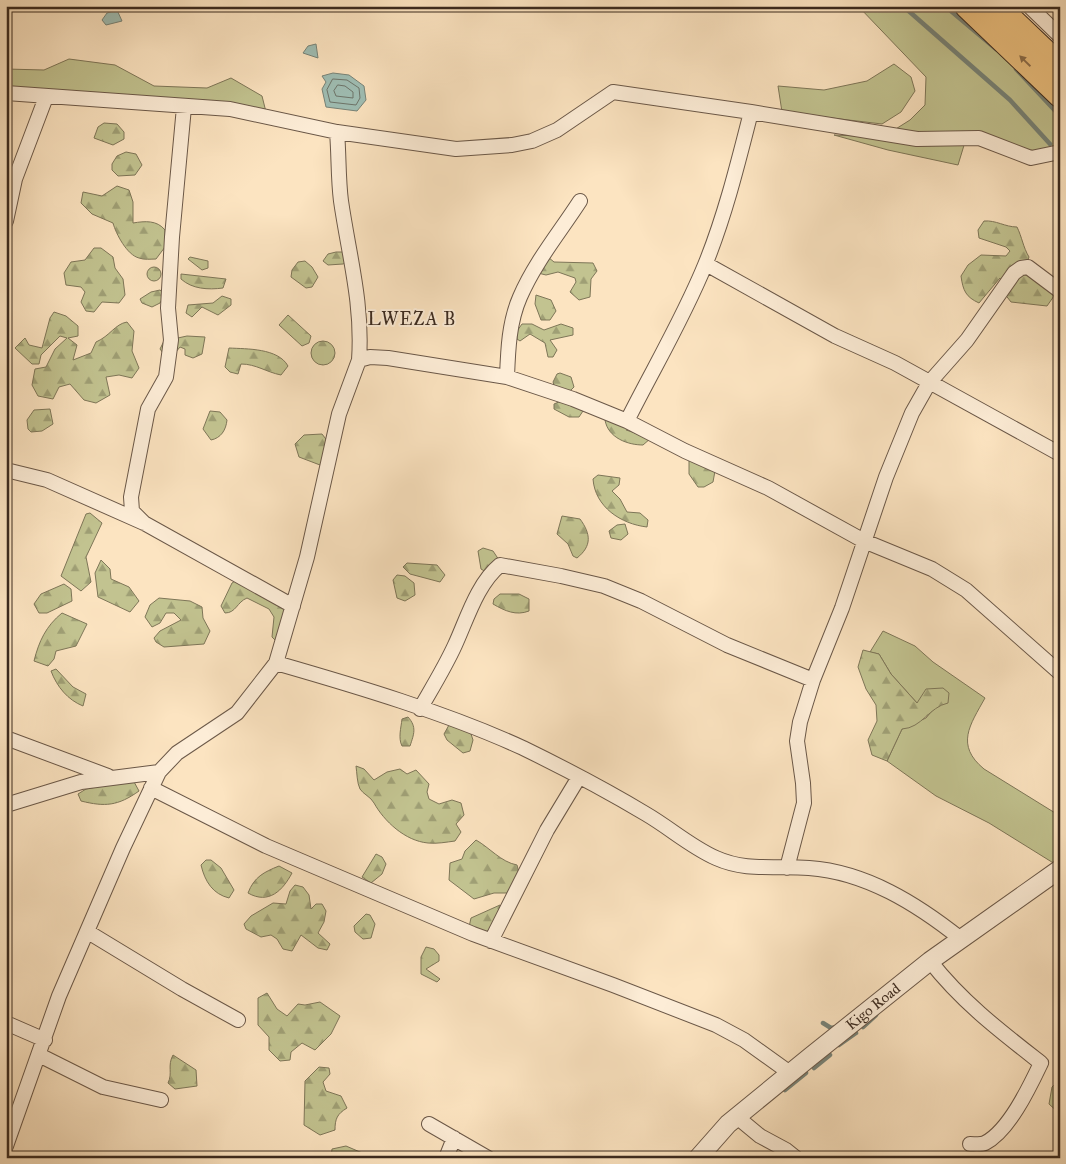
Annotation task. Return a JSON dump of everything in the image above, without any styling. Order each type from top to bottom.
[{"type":"highway","points":[[967,6],[1060,95]]},
{"type":"highway","points":[[997,6],[1060,66]]},
{"type":"street","points":[[1028,6],[1060,36]]},
{"type":"street","points":[[6,93],[230,109],[337,132],[440,148],[512,145],[532,141],[557,130],[612,92],[917,139],[980,138],[1031,158],[1060,152]]},
{"type":"street","points":[[6,221],[15,178],[46,96]]},
{"type":"street","points":[[144,523],[132,511],[131,497],[148,409],[166,377],[171,340],[168,308],[172,237],[184,107]]},
{"type":"street","points":[[627,421],[706,264],[735,175],[751,112]]},
{"type":"street","points":[[6,1146],[59,996],[150,788],[159,772],[177,753],[237,713],[276,663],[307,557],[339,414],[359,360],[361,329],[352,253],[341,201],[337,132]]},
{"type":"street","points":[[507,377],[509,342],[519,298],[533,270],[580,201]]},
{"type":"street","points":[[706,264],[836,336],[895,363],[1060,454]]},
{"type":"street","points":[[787,868],[804,803],[804,783],[797,742],[800,722],[813,680],[842,608],[886,477],[912,412],[929,383],[967,340],[1014,273],[1021,268],[1028,268],[1060,291]]},
{"type":"street","points":[[359,360],[370,357],[388,358],[507,377],[573,399],[627,421],[685,451],[768,488],[864,541],[932,569],[966,590],[1060,673]]},
{"type":"street","points":[[6,470],[47,480],[144,523],[293,606]]},
{"type":"street","points":[[420,709],[454,646],[471,608],[492,571],[500,565],[604,586],[641,600],[727,645],[813,680]]},
{"type":"street","points":[[276,663],[471,726],[522,748],[647,815],[715,858],[738,867],[810,868],[838,873],[875,884],[929,915],[961,939]]},
{"type":"street","points":[[6,738],[111,777]]},
{"type":"street","points":[[6,805],[81,782],[159,772]]},
{"type":"street","points":[[491,941],[548,830],[579,777]]},
{"type":"street","points":[[150,788],[266,846],[491,941],[716,1025],[744,1040],[790,1073]]},
{"type":"street","name":"Kigo Road","points":[[698,1158],[737,1116],[930,961],[1060,869]]},
{"type":"street","points":[[88,932],[182,989],[238,1020]]},
{"type":"street","points":[[930,961],[950,988],[982,1018],[1041,1062],[1023,1098],[995,1136],[983,1144],[970,1144]]},
{"type":"street","points":[[6,1023],[45,1040]]},
{"type":"street","points":[[39,1055],[103,1086],[161,1100]]},
{"type":"street","points":[[737,1116],[760,1136],[786,1150],[796,1158]]},
{"type":"street","points":[[429,1124],[488,1158]]},
{"type":"street","points":[[446,1158],[454,1138]]},
{"type":"green space","points":[[858,6],[952,6],[1060,110],[1060,145],[1031,153],[984,143],[965,142],[958,165],[888,150],[834,135],[883,137],[910,120],[925,105],[926,77]]},
{"type":"green space","points":[[69,59],[115,65],[154,86],[207,88],[231,78],[262,96],[266,112],[203,100],[136,100],[6,88],[6,69],[44,70]]},
{"type":"green space","points":[[894,64],[911,77],[915,91],[901,112],[882,124],[782,112],[778,86],[824,90],[867,81]]},
{"type":"green space","points":[[104,123],[117,124],[124,132],[124,139],[113,145],[94,138],[98,127]]},
{"type":"green space","points":[[126,152],[136,154],[142,165],[135,175],[118,176],[112,170],[112,164],[117,156]]},
{"type":"green space","points":[[117,186],[129,190],[133,202],[133,223],[155,223],[165,230],[165,247],[156,259],[143,259],[130,253],[123,244],[113,223],[92,214],[81,203],[83,192],[102,196]]},
{"type":"green space","points":[[984,221],[1017,227],[1029,257],[1027,262],[1054,296],[1047,306],[1011,302],[1004,293],[1000,278],[979,303],[966,293],[961,276],[968,265],[981,255],[1006,256],[1010,251],[1006,247],[979,238],[978,230]]},
{"type":"green space","points":[[94,248],[101,248],[113,257],[115,268],[123,279],[125,295],[119,303],[102,302],[94,312],[86,311],[81,302],[85,292],[81,287],[66,285],[64,273],[71,262],[85,260]]},
{"type":"green space","points":[[347,252],[350,261],[343,264],[328,265],[323,261],[328,254]]},
{"type":"green space","points":[[190,257],[208,261],[208,268],[202,270],[188,259]]},
{"type":"green space","points":[[548,257],[554,262],[593,263],[597,271],[591,279],[590,297],[579,300],[570,292],[576,282],[575,278],[558,272],[546,275],[538,273]]},
{"type":"green space","points":[[305,261],[312,267],[318,277],[312,287],[306,288],[291,277],[292,270],[298,262]]},
{"type":"green space","points":[[151,267],[157,267],[161,274],[157,281],[151,281],[147,277],[147,271]]},
{"type":"green space","points":[[181,274],[226,279],[223,288],[206,289],[195,287],[185,282],[181,279]]},
{"type":"green space","points":[[160,290],[165,294],[160,303],[152,307],[142,303],[140,299],[151,292]]},
{"type":"green space","points":[[536,295],[551,300],[556,311],[550,320],[541,320],[535,304]]},
{"type":"green space","points":[[222,296],[231,299],[231,305],[218,315],[202,307],[192,317],[186,313],[188,305],[213,303]]},
{"type":"green space","points":[[54,312],[66,316],[78,326],[78,336],[68,338],[77,345],[73,360],[91,353],[96,342],[119,325],[127,322],[134,331],[132,351],[139,368],[132,378],[119,375],[106,377],[110,395],[96,403],[84,400],[70,384],[59,387],[53,399],[38,396],[32,385],[35,369],[46,367],[55,349],[67,338],[60,336],[41,355],[39,364],[32,364],[15,348],[25,338],[29,345],[42,348],[50,318]]},
{"type":"green space","points":[[288,315],[311,336],[309,343],[302,346],[279,325]]},
{"type":"green space","points":[[522,324],[532,324],[544,330],[561,324],[573,328],[573,335],[550,340],[557,350],[553,357],[548,357],[545,343],[530,334],[520,341],[517,339],[517,331]]},
{"type":"green space","points":[[187,336],[205,337],[202,354],[193,358],[185,355],[185,349],[180,347],[175,353],[166,357],[160,349],[164,341]]},
{"type":"green space","points":[[323,341],[332,344],[335,353],[332,362],[323,365],[314,362],[311,353],[314,344]]},
{"type":"green space","points":[[229,348],[253,349],[270,353],[283,360],[288,366],[281,375],[251,365],[241,364],[238,374],[230,372],[225,367]]},
{"type":"green space","points":[[560,373],[571,377],[574,387],[568,393],[555,388],[553,382],[557,374]]},
{"type":"green space","points":[[561,401],[577,405],[583,411],[579,417],[569,417],[554,409],[554,404]]},
{"type":"green space","points":[[50,409],[53,424],[42,431],[31,432],[28,429],[27,420],[34,410]]},
{"type":"green space","points":[[210,411],[220,412],[227,420],[222,433],[211,440],[203,429]]},
{"type":"green space","points":[[616,412],[631,421],[626,430],[651,438],[643,445],[637,445],[625,442],[614,436],[610,432],[605,420]]},
{"type":"green space","points":[[322,434],[329,443],[325,460],[320,465],[299,457],[295,444],[304,435]]},
{"type":"green space","points":[[698,453],[715,471],[713,482],[704,487],[698,487],[689,474],[689,461]]},
{"type":"green space","points":[[598,475],[620,478],[619,485],[612,491],[620,499],[627,512],[640,513],[648,520],[647,527],[619,518],[604,506],[595,489],[593,479]]},
{"type":"green space","points":[[90,513],[102,523],[86,557],[91,582],[81,591],[61,576],[86,514]]},
{"type":"green space","points":[[562,516],[580,519],[588,535],[585,549],[577,558],[573,556],[568,544],[557,534]]},
{"type":"green space","points":[[625,524],[628,534],[621,540],[611,538],[609,531],[617,525]]},
{"type":"green space","points":[[483,548],[493,551],[499,560],[486,572],[481,569],[478,551]]},
{"type":"green space","points":[[101,560],[110,569],[111,579],[129,587],[139,601],[130,612],[98,597],[95,573]]},
{"type":"green space","points":[[407,563],[437,565],[445,575],[440,582],[410,574],[403,567]]},
{"type":"green space","points":[[245,575],[275,589],[291,621],[276,641],[272,637],[274,617],[269,609],[247,598],[229,613],[225,613],[221,606],[232,583]]},
{"type":"green space","points":[[397,575],[405,576],[414,583],[415,595],[405,601],[397,598],[393,580]]},
{"type":"green space","points":[[64,584],[71,589],[72,601],[47,613],[39,613],[34,604],[41,594]]},
{"type":"green space","points":[[500,594],[519,594],[529,599],[529,611],[511,612],[493,604],[494,599]]},
{"type":"green space","points":[[159,598],[190,601],[202,607],[203,618],[210,631],[204,644],[164,647],[156,642],[154,638],[160,631],[181,620],[174,613],[166,613],[160,623],[152,627],[145,617],[150,605]]},
{"type":"green space","points":[[62,613],[87,624],[76,646],[56,651],[54,659],[48,666],[34,661],[44,634]]},
{"type":"green space","points":[[883,631],[915,646],[933,662],[985,698],[970,726],[968,743],[970,752],[984,769],[1060,816],[1060,860],[1055,864],[989,823],[936,796],[887,761],[902,729],[926,718],[937,705],[917,703],[891,674],[879,654],[870,652]]},
{"type":"green space","points":[[863,650],[879,654],[891,674],[917,703],[926,689],[943,688],[949,693],[948,703],[941,705],[915,725],[902,729],[887,761],[872,755],[868,740],[877,721],[876,705],[866,689],[858,667]]},
{"type":"green space","points":[[56,669],[73,687],[86,694],[83,706],[68,697],[60,688],[51,671]]},
{"type":"green space","points":[[408,717],[414,727],[413,734],[410,746],[402,746],[400,736],[402,719]]},
{"type":"green space","points":[[456,724],[470,731],[473,740],[470,751],[463,753],[447,740],[444,734],[449,725]]},
{"type":"green space","points":[[356,766],[364,769],[374,780],[387,772],[400,769],[407,774],[416,770],[429,784],[427,792],[429,799],[439,804],[452,800],[461,803],[464,815],[456,824],[461,832],[455,841],[428,843],[411,838],[396,829],[383,817],[371,799],[360,789]]},
{"type":"green space","points":[[133,780],[139,791],[124,800],[111,804],[81,801],[78,794],[86,789]]},
{"type":"green space","points":[[476,840],[501,858],[517,865],[519,873],[509,893],[494,893],[474,899],[449,880],[450,863],[462,859],[465,851]]},
{"type":"green space","points":[[376,854],[382,857],[386,864],[382,874],[371,883],[362,877]]},
{"type":"green space","points":[[206,860],[211,860],[221,868],[234,890],[229,898],[218,894],[207,882],[201,865]]},
{"type":"green space","points":[[279,866],[292,873],[280,890],[269,896],[262,897],[248,893],[250,887],[260,876]]},
{"type":"green space","points":[[295,885],[303,887],[309,895],[311,909],[316,904],[322,904],[326,911],[324,922],[318,933],[330,944],[327,950],[318,948],[301,935],[292,951],[283,949],[277,939],[271,935],[261,937],[246,929],[244,924],[251,916],[273,903],[286,904],[290,891]]},
{"type":"green space","points":[[500,905],[503,910],[492,930],[483,934],[469,927],[471,918]]},
{"type":"green space","points":[[366,914],[370,915],[375,924],[371,938],[363,939],[355,932],[354,926]]},
{"type":"green space","points":[[426,947],[434,949],[439,955],[439,961],[426,969],[440,979],[437,982],[421,974],[421,957]]},
{"type":"green space","points":[[267,993],[277,1009],[287,1016],[298,1004],[305,1005],[320,1002],[340,1016],[331,1034],[315,1050],[302,1043],[291,1052],[290,1060],[280,1061],[269,1050],[269,1037],[258,1025],[258,998]]},
{"type":"green space","points":[[173,1055],[196,1070],[197,1086],[175,1089],[168,1083],[170,1063]]},
{"type":"green space","points":[[319,1067],[329,1068],[330,1074],[323,1082],[326,1091],[341,1096],[347,1108],[337,1117],[335,1130],[320,1135],[304,1125],[305,1081]]},
{"type":"green space","points":[[1060,1079],[1060,1114],[1049,1104],[1052,1087]]},
{"type":"green space","points":[[346,1146],[367,1155],[368,1158],[331,1158],[332,1149]]},
{"type":"water","points":[[117,10],[122,21],[106,25],[102,20],[107,13]]},
{"type":"water","points":[[316,44],[318,58],[303,53],[308,46]]},
{"type":"water","points":[[333,73],[349,75],[364,86],[366,100],[357,111],[326,107],[322,89],[326,82],[322,76]]},
{"type":"waterway","points":[[903,6],[1010,100],[1050,144]]},
{"type":"waterway","points":[[945,6],[996,49]]},
{"type":"waterway","points":[[1016,69],[1060,116]]},
{"type":"waterway","points":[[863,1027],[876,1015]]},
{"type":"waterway","points":[[823,1023],[831,1028],[837,1027]]},
{"type":"waterway","points":[[839,1045],[856,1033]]},
{"type":"waterway","points":[[814,1068],[830,1055]]},
{"type":"waterway","points":[[785,1090],[806,1073]]},
{"type":"district","name":"LWEZA B","points":[[412,319]]}]
